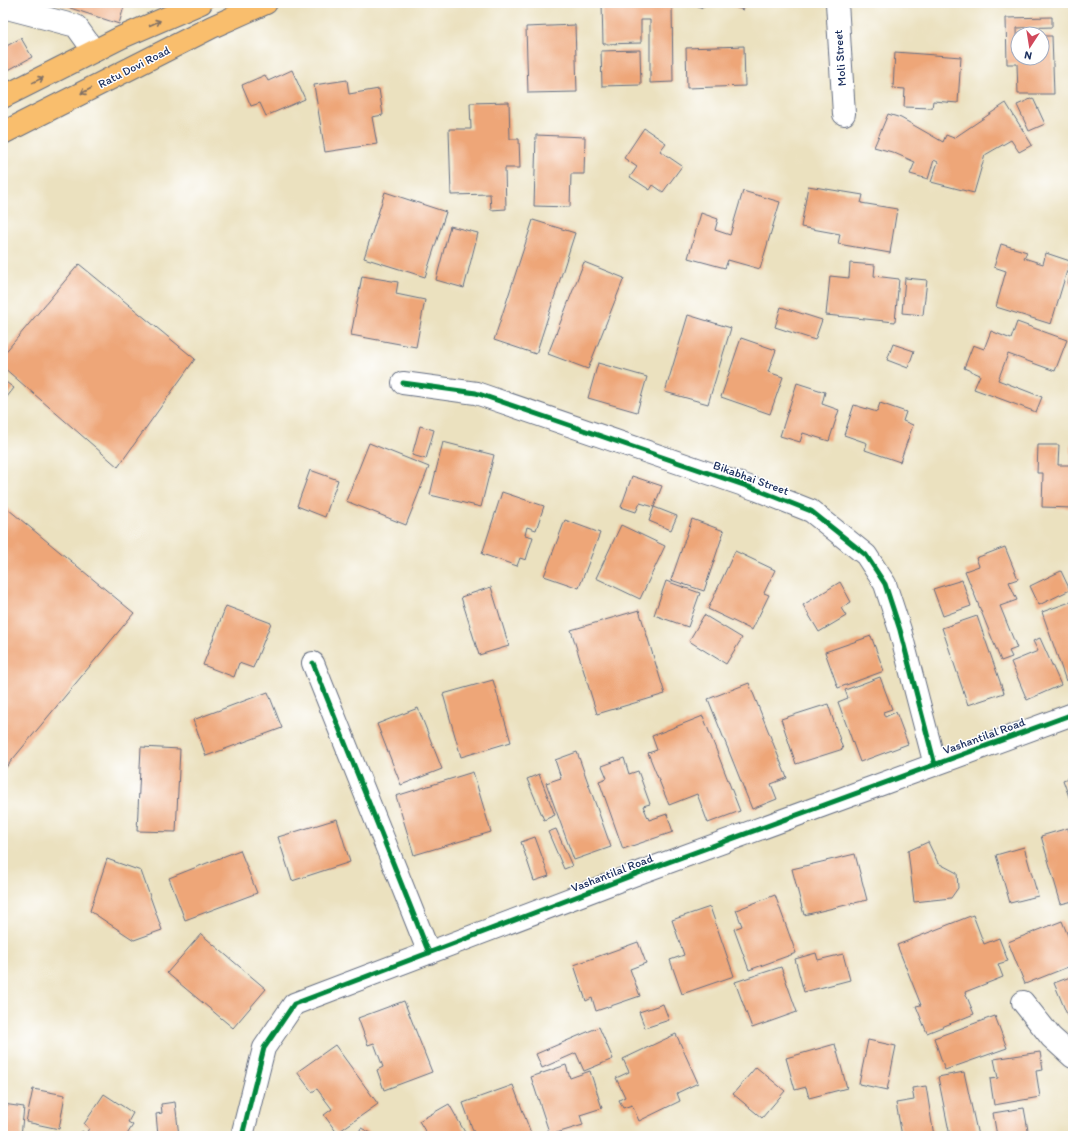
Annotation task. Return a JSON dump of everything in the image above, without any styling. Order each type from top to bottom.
[{"type":"main road","points":[[3,97],[120,38],[201,3]]},
{"type":"main road","name":"Ratu Dovi Road","points":[[3,133],[212,27],[266,3]]},
{"type":"street","points":[[201,3],[212,27]]},
{"type":"street","name":"Moli Street","points":[[837,3],[844,114]]},
{"type":"street","points":[[3,7],[76,26],[94,51]]},
{"type":"street","name":"Bikabhai Street","points":[[403,383],[476,393],[758,490],[811,511],[866,555],[885,584],[900,630],[935,765]]},
{"type":"street","points":[[314,663],[429,953]]},
{"type":"street","name":"Vashantilal Road","points":[[242,1136],[264,1048],[294,1004],[651,868],[1073,714]]},
{"type":"street","points":[[1023,1002],[1052,1037],[1073,1057]]},
{"type":"building","points":[[55,3],[125,3],[119,24]]},
{"type":"building","points":[[602,3],[672,3],[673,82],[650,83],[650,20],[641,20],[641,43],[603,44]]},
{"type":"building","points":[[689,3],[705,3],[703,8]]},
{"type":"building","points":[[724,3],[745,3],[743,10]]},
{"type":"building","points":[[1052,17],[1052,27],[1010,26],[1010,64],[1007,64],[1006,18]]},
{"type":"building","points":[[575,25],[577,92],[528,93],[526,27]]},
{"type":"building","points":[[1050,36],[1052,36],[1054,94],[1018,94],[1017,66],[1050,66]]},
{"type":"building","points":[[21,38],[32,57],[3,73],[3,48]]},
{"type":"building","points":[[744,46],[745,86],[687,88],[686,48]]},
{"type":"building","points":[[640,50],[641,85],[602,86],[601,51]]},
{"type":"building","points":[[895,52],[961,57],[958,103],[933,101],[932,108],[904,107],[905,89],[893,88]]},
{"type":"building","points":[[292,70],[305,99],[266,116],[260,103],[251,106],[242,85],[265,75],[268,81]]},
{"type":"building","points":[[347,80],[349,94],[379,89],[383,115],[372,117],[377,144],[325,152],[314,85]]},
{"type":"building","points":[[1033,98],[1045,124],[1029,131],[1017,105]]},
{"type":"building","points":[[509,102],[510,139],[519,139],[520,168],[505,168],[506,209],[491,210],[490,194],[451,195],[449,129],[471,129],[470,103]]},
{"type":"building","points":[[1006,103],[1032,145],[1019,152],[1011,140],[985,155],[974,193],[931,182],[938,162],[934,160],[928,179],[910,174],[915,162],[892,152],[874,147],[888,114],[901,118],[943,142],[946,135],[954,138]]},
{"type":"building","points":[[644,128],[666,143],[660,151],[682,166],[663,192],[653,185],[650,190],[630,177],[637,167],[624,158]]},
{"type":"building","points":[[536,135],[585,137],[584,174],[571,174],[570,207],[534,206]]},
{"type":"building","points":[[808,186],[863,195],[861,203],[897,209],[890,253],[838,244],[840,234],[801,227]]},
{"type":"building","points":[[743,191],[780,202],[760,269],[728,260],[725,268],[688,258],[701,213],[718,219],[715,230],[730,235]]},
{"type":"building","points":[[385,192],[446,212],[425,277],[364,258]]},
{"type":"building","points":[[533,220],[575,233],[536,354],[494,340]]},
{"type":"building","points":[[450,226],[478,233],[464,288],[436,280]]},
{"type":"building","points":[[1001,244],[1027,252],[1024,258],[1043,264],[1046,253],[1070,261],[1051,324],[996,307],[1006,271],[994,267]]},
{"type":"building","points":[[584,262],[624,278],[588,369],[548,354]]},
{"type":"building","points":[[850,263],[875,265],[874,276],[899,279],[895,322],[826,315],[830,276],[849,278]]},
{"type":"building","points":[[79,264],[195,359],[118,467],[3,367],[3,355]]},
{"type":"building","points":[[1073,267],[1073,285],[1068,284]]},
{"type":"building","points":[[362,276],[398,282],[396,294],[425,300],[416,347],[351,335]]},
{"type":"building","points":[[905,278],[927,280],[923,315],[902,313]]},
{"type":"building","points":[[781,307],[822,320],[815,340],[775,327]]},
{"type":"building","points":[[688,315],[731,328],[708,404],[665,392]]},
{"type":"building","points":[[1017,322],[1067,340],[1055,371],[1008,354],[998,380],[1042,397],[1036,412],[974,389],[980,375],[964,368],[973,345],[984,349],[991,331],[1011,339]]},
{"type":"building","points":[[741,338],[776,350],[768,372],[783,377],[770,414],[721,397]]},
{"type":"building","points":[[893,344],[914,351],[908,368],[887,360]]},
{"type":"building","points":[[598,363],[647,377],[637,412],[588,398]]},
{"type":"building","points":[[3,380],[14,388],[3,402]]},
{"type":"building","points":[[797,383],[825,392],[822,404],[839,410],[829,441],[803,433],[800,442],[780,436]]},
{"type":"building","points":[[880,403],[906,412],[903,421],[913,425],[900,462],[865,450],[867,443],[844,435],[854,405],[877,412]]},
{"type":"building","points":[[420,426],[434,430],[426,459],[412,455]]},
{"type":"building","points":[[443,442],[494,455],[481,507],[430,495]]},
{"type":"building","points":[[369,443],[429,467],[406,525],[346,501]]},
{"type":"building","points":[[1071,443],[1073,443],[1073,508],[1042,507],[1043,473],[1037,473],[1038,445],[1059,445],[1058,465],[1071,465]]},
{"type":"building","points":[[310,470],[338,480],[325,517],[297,506]]},
{"type":"building","points":[[632,476],[662,486],[654,507],[640,503],[636,512],[621,507]]},
{"type":"building","points":[[502,492],[544,506],[536,530],[527,527],[525,535],[533,537],[526,560],[520,558],[517,566],[482,554]]},
{"type":"building","points":[[3,505],[134,613],[3,771]]},
{"type":"building","points":[[654,507],[677,516],[671,530],[649,521]]},
{"type":"building","points":[[692,519],[724,531],[704,591],[671,580]]},
{"type":"building","points":[[565,520],[600,533],[579,588],[544,576]]},
{"type":"building","points":[[621,525],[665,546],[640,599],[596,578]]},
{"type":"building","points":[[1005,547],[1018,579],[1009,582],[1017,600],[1000,606],[1017,648],[1009,651],[1012,657],[1001,661],[965,571],[979,566],[976,558]]},
{"type":"building","points":[[735,551],[775,570],[764,593],[769,595],[752,630],[708,609]]},
{"type":"building","points":[[1061,571],[1070,590],[1039,605],[1030,586]]},
{"type":"building","points":[[962,580],[971,606],[943,616],[933,589]]},
{"type":"building","points":[[666,581],[700,593],[688,627],[654,615]]},
{"type":"building","points":[[840,582],[851,602],[841,608],[846,616],[819,632],[803,605]]},
{"type":"building","points":[[491,587],[509,646],[479,655],[461,597]]},
{"type":"building","points":[[1073,601],[1073,679],[1066,681],[1042,612]]},
{"type":"building","points":[[226,606],[271,623],[253,668],[239,663],[234,677],[203,665]]},
{"type":"building","points":[[639,610],[665,694],[597,714],[571,630]]},
{"type":"building","points":[[704,615],[742,638],[726,664],[689,641]]},
{"type":"building","points":[[977,616],[1004,693],[968,705],[942,628]]},
{"type":"building","points":[[871,636],[884,671],[838,688],[825,652]]},
{"type":"building","points":[[1040,638],[1061,685],[1027,700],[1011,662],[1038,651],[1033,641]]},
{"type":"building","points":[[880,677],[892,709],[883,712],[885,717],[896,712],[908,744],[860,762],[838,702],[848,698],[845,690]]},
{"type":"building","points":[[493,680],[511,742],[461,757],[443,694]]},
{"type":"building","points":[[749,683],[787,778],[771,784],[777,799],[752,809],[708,699]]},
{"type":"building","points":[[268,692],[282,728],[206,756],[193,720]]},
{"type":"building","points":[[828,704],[843,749],[796,764],[781,719]]},
{"type":"building","points":[[418,708],[442,769],[401,785],[377,724]]},
{"type":"building","points":[[703,716],[740,811],[708,823],[697,794],[669,805],[648,753],[657,750],[652,736]]},
{"type":"building","points":[[141,747],[180,749],[176,832],[137,831]]},
{"type":"building","points":[[577,752],[611,847],[574,860],[546,783],[561,778],[555,760]]},
{"type":"building","points":[[624,758],[629,774],[638,771],[650,804],[643,806],[649,820],[667,814],[673,832],[623,849],[599,781],[607,778],[602,766]]},
{"type":"building","points":[[473,772],[491,832],[414,855],[396,796]]},
{"type":"building","points":[[539,774],[555,815],[544,820],[527,779]]},
{"type":"building","points":[[1073,776],[1073,808],[1063,780]]},
{"type":"building","points":[[337,819],[350,862],[292,881],[278,837]]},
{"type":"building","points":[[1068,828],[1073,843],[1073,901],[1061,904],[1041,836]]},
{"type":"building","points":[[556,829],[572,866],[564,869],[548,832]]},
{"type":"building","points":[[535,837],[549,876],[534,881],[521,842]]},
{"type":"building","points":[[928,842],[938,863],[957,873],[958,888],[951,898],[914,902],[908,851]]},
{"type":"building","points":[[1024,847],[1038,896],[1010,903],[996,855]]},
{"type":"building","points":[[240,850],[257,893],[185,920],[169,878]]},
{"type":"building","points":[[855,854],[867,900],[804,915],[792,869]]},
{"type":"building","points":[[107,859],[141,871],[162,930],[134,940],[90,911]]},
{"type":"building","points":[[775,895],[796,953],[749,970],[734,929],[742,926],[736,910]]},
{"type":"building","points":[[710,907],[734,976],[682,994],[670,960],[684,955],[672,920]]},
{"type":"building","points":[[973,915],[984,944],[999,938],[1008,961],[998,964],[1003,977],[965,992],[974,1014],[927,1033],[916,1006],[921,1005],[897,945]]},
{"type":"building","points":[[1062,921],[1073,948],[1073,965],[1025,984],[1008,942]]},
{"type":"building","points":[[201,934],[266,989],[233,1028],[167,973]]},
{"type":"building","points":[[638,942],[646,963],[630,969],[640,996],[596,1011],[592,998],[586,1001],[574,965]]},
{"type":"building","points":[[816,953],[818,960],[843,954],[850,980],[804,992],[795,959]]},
{"type":"building","points":[[781,967],[797,1012],[752,1028],[735,982]]},
{"type":"building","points":[[1073,976],[1073,1029],[1054,983]]},
{"type":"building","points":[[404,1001],[432,1072],[384,1090],[377,1070],[383,1067],[374,1043],[368,1045],[358,1018]]},
{"type":"building","points":[[663,1004],[669,1020],[645,1028],[639,1012]]},
{"type":"building","points":[[995,1016],[1007,1048],[945,1070],[934,1038]]},
{"type":"building","points":[[599,1027],[613,1059],[584,1071],[576,1053],[542,1068],[536,1054]]},
{"type":"building","points":[[676,1034],[698,1083],[677,1093],[680,1101],[639,1121],[632,1105],[623,1108],[619,1100],[625,1097],[616,1078],[629,1072],[623,1059]]},
{"type":"building","points":[[868,1040],[896,1046],[887,1090],[859,1084]]},
{"type":"building","points":[[835,1044],[847,1088],[809,1098],[806,1087],[795,1090],[786,1058]]},
{"type":"building","points":[[335,1045],[378,1104],[337,1133],[324,1115],[332,1109],[317,1089],[312,1092],[297,1072]]},
{"type":"building","points":[[1040,1052],[1043,1070],[1036,1071],[1040,1097],[994,1105],[990,1079],[998,1078],[994,1059]]},
{"type":"building","points":[[566,1065],[570,1078],[590,1071],[602,1108],[580,1115],[583,1125],[550,1135],[531,1077]]},
{"type":"building","points":[[756,1067],[785,1091],[762,1118],[733,1094]]},
{"type":"building","points":[[964,1072],[978,1136],[950,1136],[938,1077]]},
{"type":"building","points":[[513,1085],[532,1136],[475,1136],[463,1103]]},
{"type":"building","points":[[926,1086],[934,1136],[902,1136],[896,1103],[914,1100],[912,1088]]},
{"type":"building","points":[[33,1089],[65,1095],[59,1129],[26,1122]]},
{"type":"building","points":[[104,1094],[133,1113],[128,1122],[133,1125],[126,1136],[79,1136],[82,1131],[86,1134],[89,1128],[84,1124]]},
{"type":"building","points":[[175,1102],[179,1136],[158,1136],[156,1114],[162,1113],[161,1104]]},
{"type":"building","points":[[3,1104],[24,1107],[21,1136],[3,1136]]},
{"type":"building","points":[[449,1104],[467,1136],[428,1136],[419,1121]]},
{"type":"building","points":[[1024,1108],[1029,1136],[997,1136],[993,1113]]},
{"type":"building","points":[[361,1128],[377,1136],[357,1136]]},
{"type":"cycle path","points":[[403,383],[476,393],[758,490],[811,511],[866,555],[885,584],[900,630],[935,765]]},
{"type":"cycle path","points":[[313,663],[429,953]]},
{"type":"cycle path","points":[[242,1136],[264,1048],[294,1004],[644,871],[1073,714]]}]
